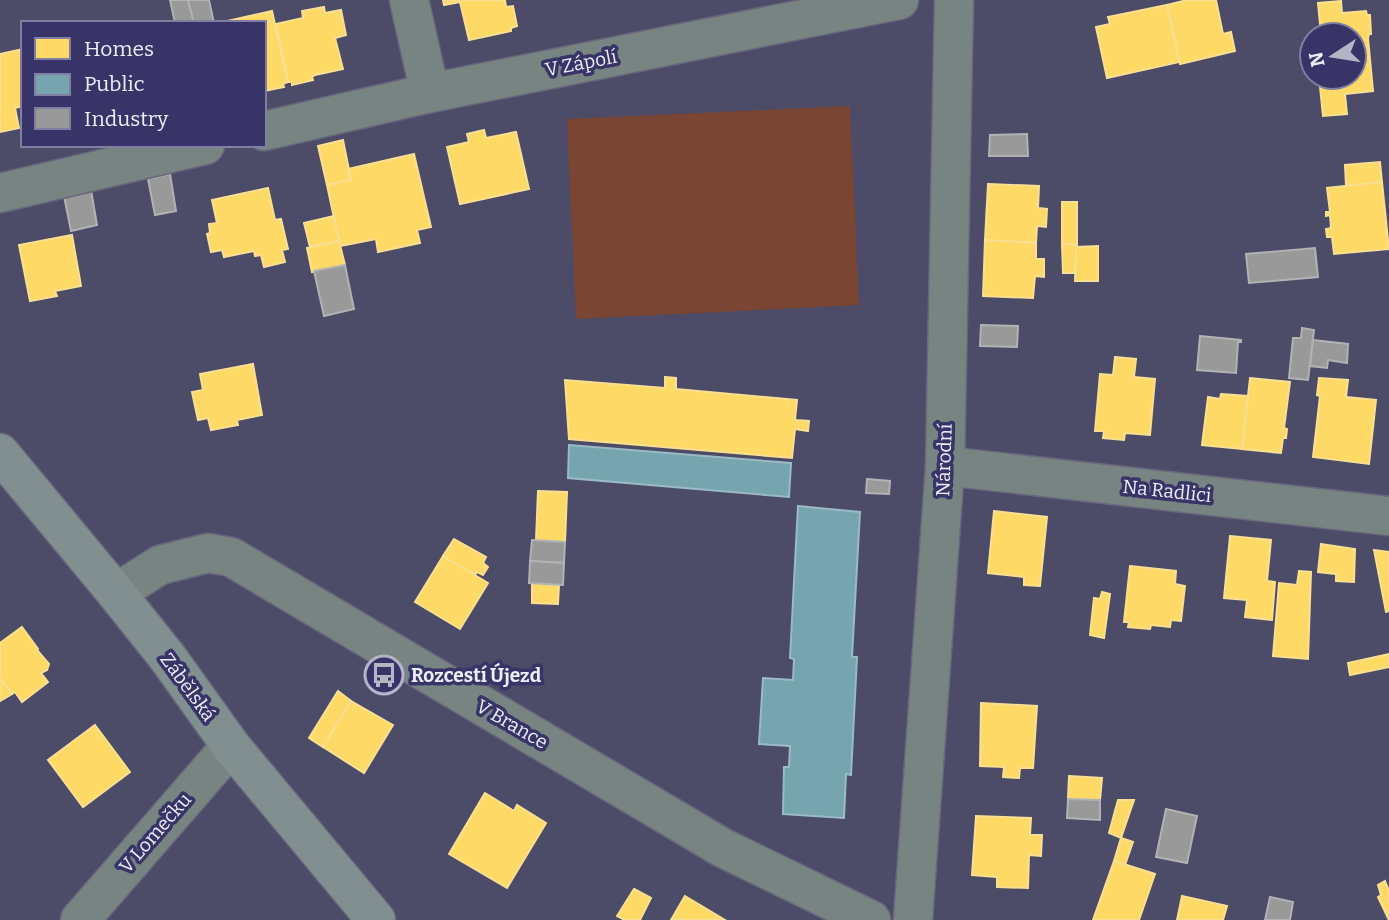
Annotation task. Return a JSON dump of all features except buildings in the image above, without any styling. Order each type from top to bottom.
[{"type":"main road","name":"Zábělská","points":[[0,453],[168,658],[231,746],[376,920]]},
{"type":"street","points":[[409,0],[430,93]]},
{"type":"street","name":"V Zápolí","points":[[266,131],[430,93],[899,0]]},
{"type":"street","name":"Národní","points":[[913,920],[945,466],[954,0]]},
{"type":"street","points":[[0,193],[196,147]]},
{"type":"street","name":"Na Radlici","points":[[945,466],[1389,516]]},
{"type":"street","name":"V Brance","points":[[116,593],[160,565],[208,553],[231,557],[723,848],[871,920]]},
{"type":"street","name":"V Lomečku","points":[[79,920],[231,746]]},
{"type":"shaded area","points":[[850,106],[859,305],[576,319],[567,119]]},
{"type":"place","name":"Rozcestí Újezd","points":[[384,675]]}]
